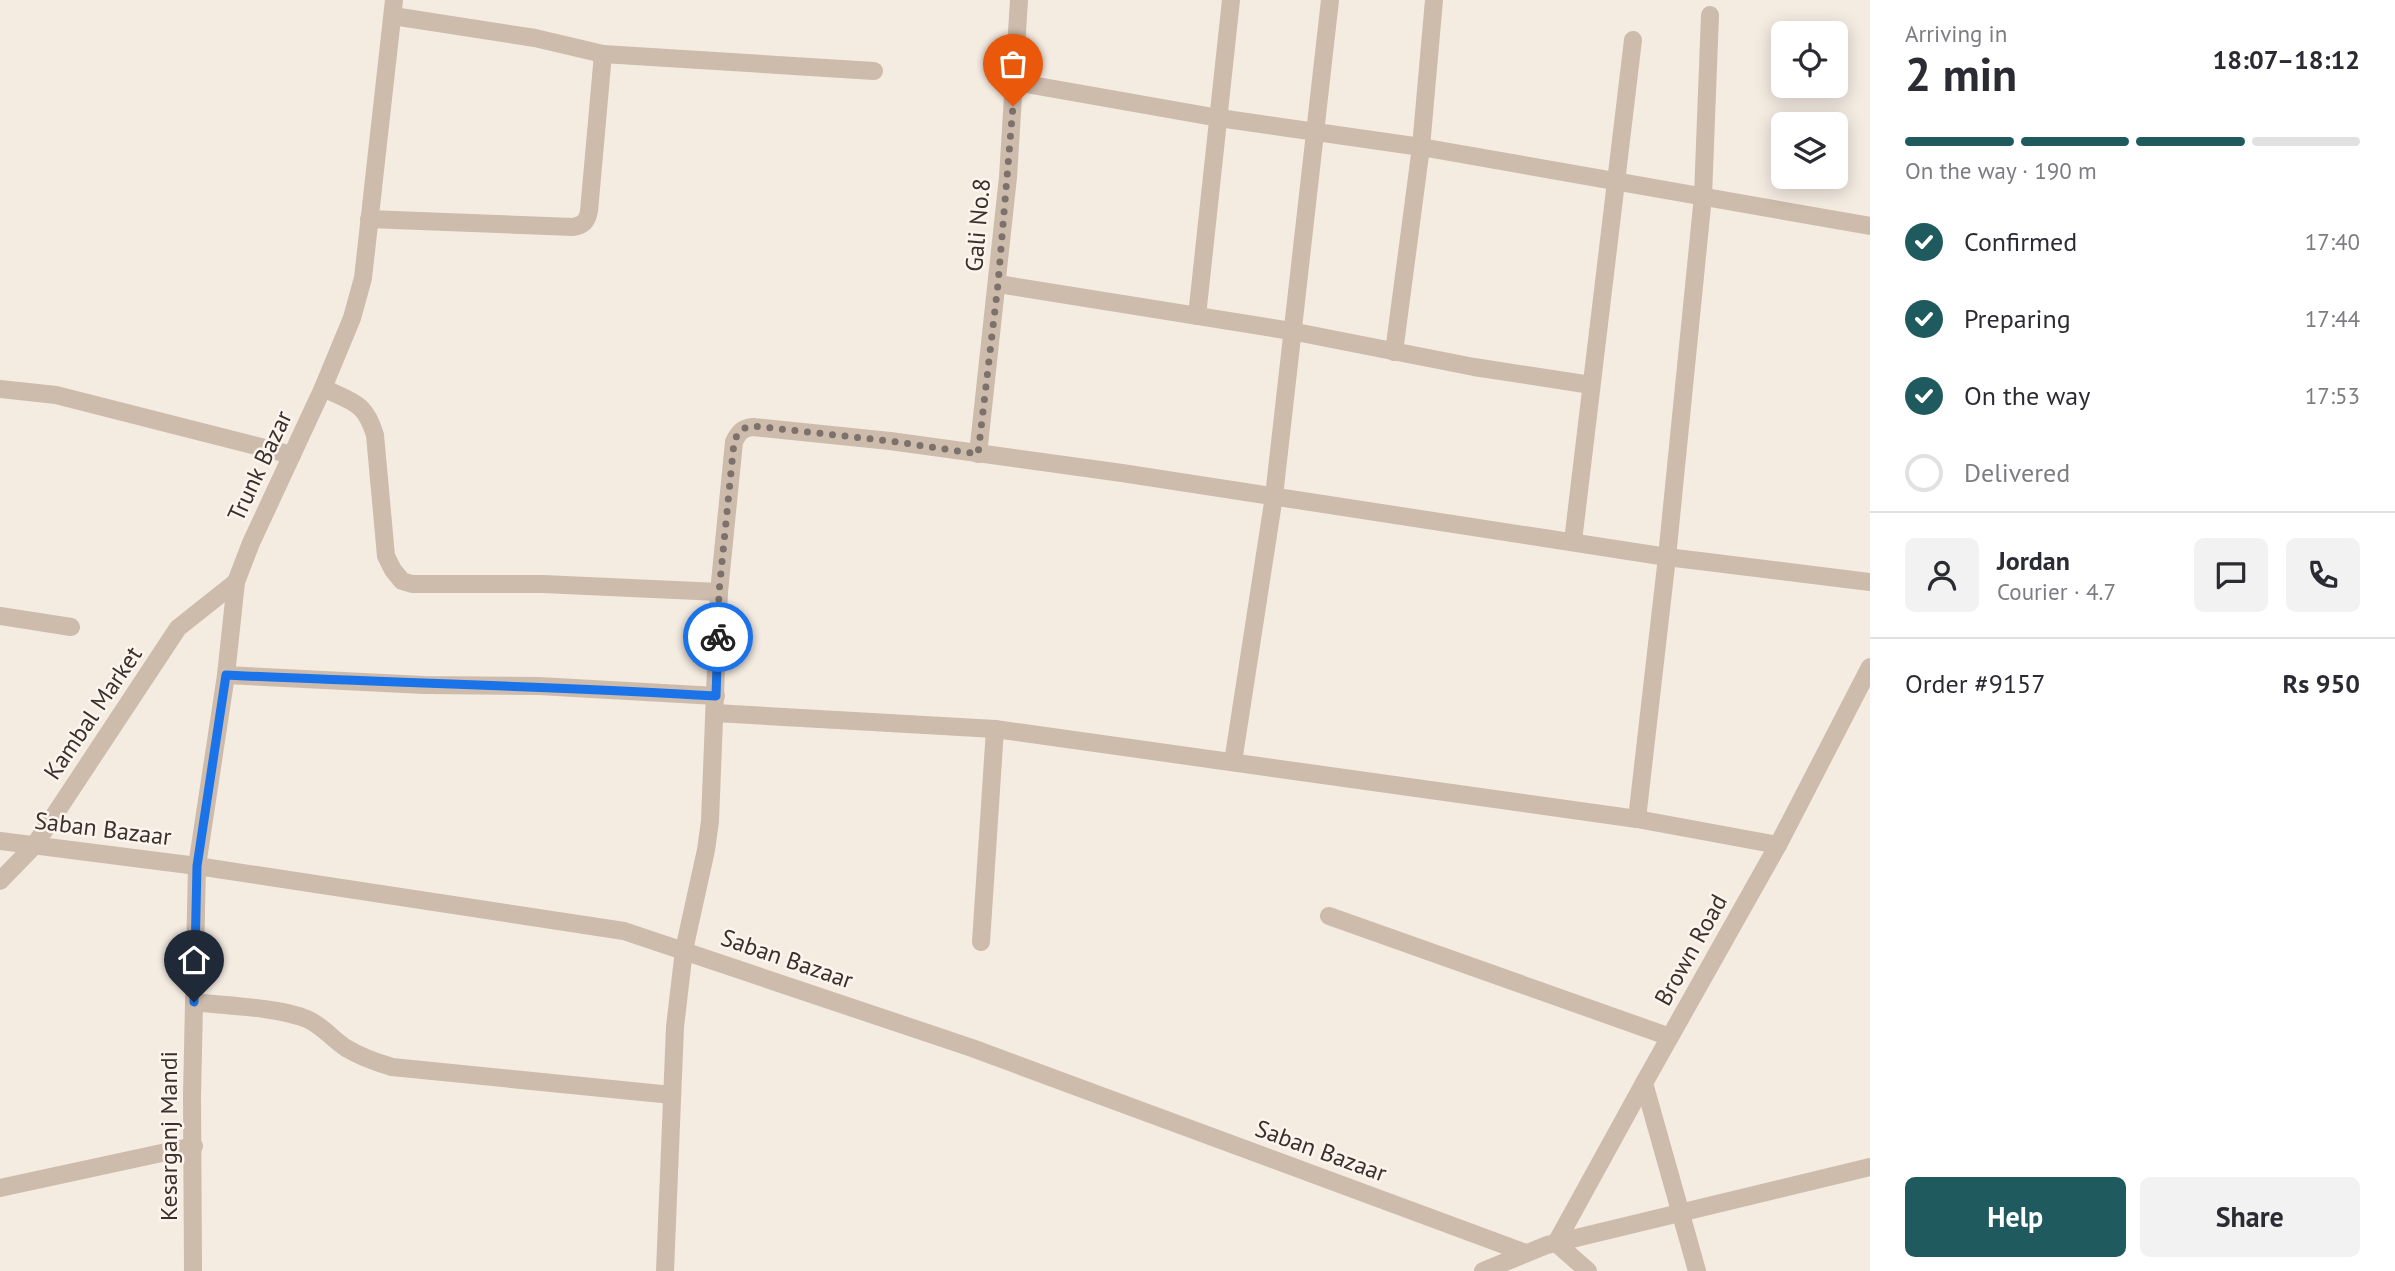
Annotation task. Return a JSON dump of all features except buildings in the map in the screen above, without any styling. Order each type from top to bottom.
[{"type":"street","name":"Gali No.8","points":[[978,454],[998,284],[1019,0]]},
{"type":"street","points":[[1197,316],[1231,0]]},
{"type":"street","points":[[1233,762],[1274,496],[1330,0]]},
{"type":"street","points":[[1394,352],[1421,147],[1434,0]]},
{"type":"street","points":[[394,8],[603,54],[874,72]]},
{"type":"street","name":"Trunk Bazar","points":[[194,958],[197,866],[226,675],[236,582],[251,542],[323,388],[352,318],[363,278],[394,8]]},
{"type":"street","points":[[1637,820],[1667,557],[1703,196],[1710,15]]},
{"type":"street","points":[[1573,541],[1633,40]]},
{"type":"street","points":[[369,219],[573,227],[582,225],[587,220],[589,211],[603,54]]},
{"type":"street","points":[[1015,82],[1219,118],[1421,147],[1870,226]]},
{"type":"street","points":[[998,284],[1291,331],[1474,368],[1591,384]]},
{"type":"street","points":[[323,388],[361,406],[370,421],[375,435],[386,556],[402,581],[425,585],[543,584],[719,592]]},
{"type":"street","points":[[0,389],[56,395],[292,455]]},
{"type":"street","points":[[665,1271],[675,1027],[684,950],[710,821],[719,592],[734,442],[738,433],[745,428],[863,438],[1274,496],[1667,557],[1870,582]]},
{"type":"street","name":"Kambal Market","points":[[0,881],[34,846],[178,628],[236,582]]},
{"type":"street","points":[[0,617],[71,627]]},
{"type":"street","name":"Brown Road","points":[[1556,1243],[1778,845],[1870,667]]},
{"type":"street","points":[[226,675],[424,685],[539,686],[715,705],[995,729],[1637,820],[1778,845]]},
{"type":"street","points":[[981,942],[995,729]]},
{"type":"street","name":"Saban Bazaar","points":[[0,841],[197,866],[624,931],[972,1048],[1526,1254]]},
{"type":"street","points":[[1329,916],[1670,1037]]},
{"type":"street","name":"Kesarganj Mandi","points":[[193,1271],[194,958]]},
{"type":"street","points":[[194,1002],[287,1013],[305,1018],[367,1060],[391,1067],[672,1095]]},
{"type":"street","points":[[1644,1083],[1697,1271]]},
{"type":"street","points":[[0,1188],[194,1146]]},
{"type":"street","points":[[1483,1271],[1556,1243],[1870,1167]]},
{"type":"street","points":[[1556,1243],[1588,1271]]},
{"type":"way so far","points":[[718,637],[719,592],[734,442],[738,433],[745,428],[753,426],[890,441],[978,454],[998,284],[1013,106]]},
{"type":"route","points":[[194,1002],[197,866],[226,675],[424,685],[539,686],[716,696],[718,637]]}]
